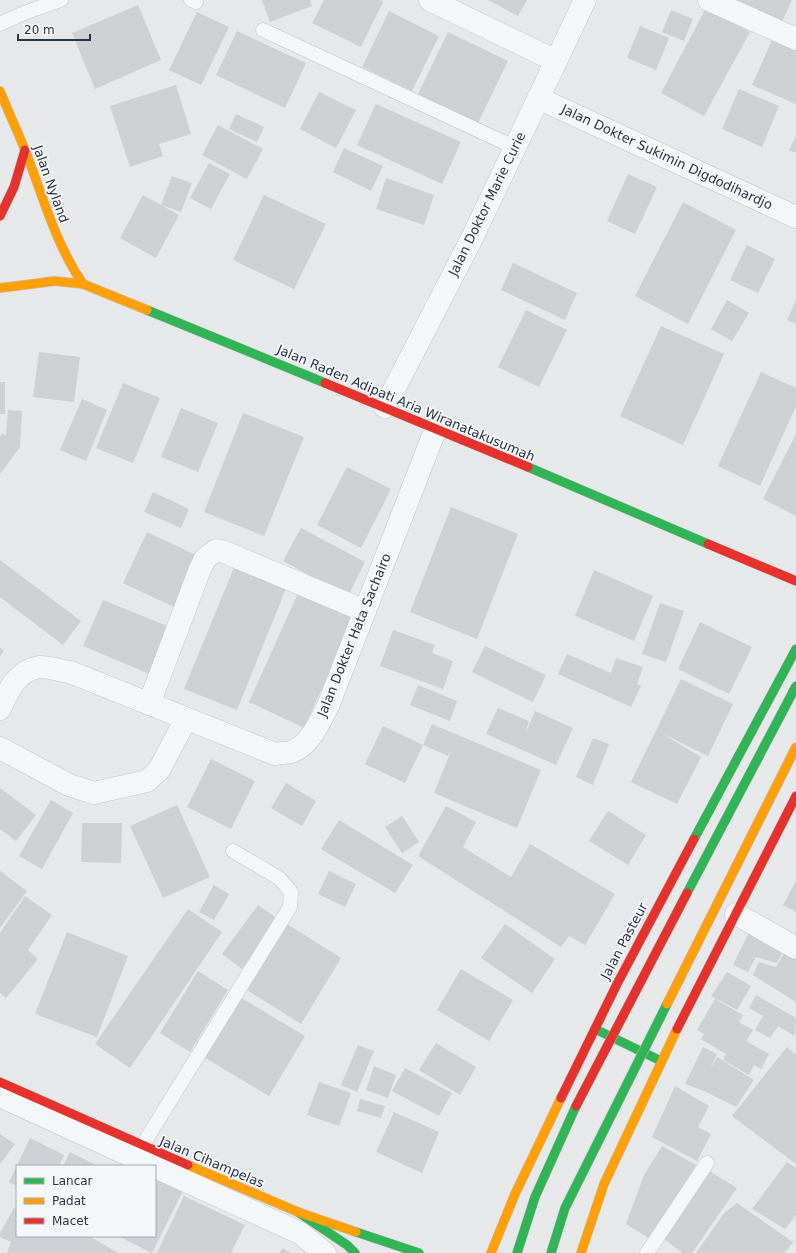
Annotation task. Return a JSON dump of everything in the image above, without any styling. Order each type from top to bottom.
[{"type":"main road","name":"Jalan Nyland","points":[[0,91],[25,150],[50,221],[71,268],[83,284]]},
{"type":"main road","points":[[0,216],[14,187],[25,150]]},
{"type":"main road","name":"Jalan Raden Adipati Aria Wiranatakusumah","points":[[0,288],[55,281],[83,284],[436,428],[796,581]]},
{"type":"main road","name":"Jalan Pasteur","points":[[491,1253],[529,1164],[594,1028],[651,917],[796,649]]},
{"type":"main road","points":[[517,1253],[535,1197],[580,1097],[796,686]]},
{"type":"main road","points":[[551,1253],[565,1208],[796,747]]},
{"type":"main road","points":[[581,1253],[604,1184],[661,1061],[796,796]]},
{"type":"main road","points":[[594,1028],[661,1061]]},
{"type":"main road","name":"Jalan Cihampelas","points":[[0,1082],[142,1146],[298,1212],[419,1253]]},
{"type":"main road","points":[[298,1212],[347,1245],[354,1253]]},
{"type":"street","points":[[430,0],[556,61]]},
{"type":"street","name":"Jalan Doktor Marie Curie","points":[[385,407],[472,236],[585,0]]},
{"type":"street","points":[[709,0],[796,39]]},
{"type":"street","name":"Jalan Dokter Sukimin Digdodihardjo","points":[[538,98],[796,217]]},
{"type":"street","name":"Jalan Dokter Hata Sachairo","points":[[0,709],[9,688],[21,675],[39,667],[70,672],[275,754],[292,752],[306,742],[321,719],[365,611],[436,428]]},
{"type":"street","points":[[150,704],[200,569],[205,559],[216,550],[222,551],[365,611]]},
{"type":"street","points":[[0,748],[69,785],[94,793],[147,781],[159,770],[186,719]]},
{"type":"street","points":[[736,914],[796,948]]},
{"type":"street","points":[[0,1096],[152,1165]]},
{"type":"street","points":[[156,1167],[300,1232],[325,1253]]},
{"type":"lane","points":[[0,24],[24,12],[61,0]]},
{"type":"lane","points":[[263,30],[514,147]]},
{"type":"lane","points":[[142,1146],[290,907],[291,892],[279,878],[233,851]]},
{"type":"lane","points":[[647,1253],[707,1163]]},
{"type":"building","points":[[262,0],[310,0],[312,6],[270,22]]},
{"type":"building","points":[[324,0],[380,0],[383,2],[361,47],[312,23]]},
{"type":"building","points":[[488,0],[527,0],[518,16]]},
{"type":"building","points":[[726,0],[792,0],[780,26]]},
{"type":"building","points":[[138,5],[161,60],[95,89],[72,33]]},
{"type":"building","points":[[706,8],[750,32],[704,116],[661,93]]},
{"type":"building","points":[[671,10],[693,19],[684,41],[662,32]]},
{"type":"building","points":[[389,11],[439,36],[412,91],[362,67]]},
{"type":"building","points":[[197,12],[229,27],[201,85],[169,70]]},
{"type":"building","points":[[640,26],[669,38],[656,70],[627,58]]},
{"type":"building","points":[[237,31],[306,63],[285,108],[216,75]]},
{"type":"building","points":[[448,32],[508,61],[478,123],[418,94]]},
{"type":"building","points":[[773,38],[796,48],[796,104],[752,85]]},
{"type":"building","points":[[176,85],[191,134],[159,144],[163,156],[130,167],[110,106]]},
{"type":"building","points":[[739,89],[779,106],[762,147],[722,129]]},
{"type":"building","points":[[319,92],[356,110],[336,148],[300,129]]},
{"type":"building","points":[[376,104],[461,142],[442,184],[357,145]]},
{"type":"building","points":[[236,114],[264,127],[257,142],[229,129]]},
{"type":"building","points":[[218,125],[263,149],[247,179],[202,155]]},
{"type":"building","points":[[796,136],[796,153],[789,150]]},
{"type":"building","points":[[344,148],[383,166],[371,191],[333,172]]},
{"type":"building","points":[[209,163],[230,174],[211,209],[190,198]]},
{"type":"building","points":[[628,174],[657,187],[635,234],[607,221]]},
{"type":"building","points":[[172,176],[192,183],[181,212],[161,205]]},
{"type":"building","points":[[386,178],[434,195],[424,225],[376,209]]},
{"type":"building","points":[[143,195],[179,215],[156,258],[120,238]]},
{"type":"building","points":[[264,195],[326,224],[294,289],[233,260]]},
{"type":"building","points":[[683,202],[736,230],[688,324],[635,296]]},
{"type":"building","points":[[747,245],[775,259],[758,293],[730,280]]},
{"type":"building","points":[[513,263],[577,293],[565,320],[501,290]]},
{"type":"building","points":[[727,300],[749,313],[732,341],[711,329]]},
{"type":"building","points":[[796,301],[796,324],[787,320]]},
{"type":"building","points":[[526,310],[567,330],[539,387],[498,367]]},
{"type":"building","points":[[661,326],[724,354],[683,445],[620,416]]},
{"type":"building","points":[[39,352],[80,357],[74,402],[33,397]]},
{"type":"building","points":[[761,372],[796,388],[796,406],[760,486],[718,466]]},
{"type":"building","points":[[0,382],[5,382],[5,414],[0,414]]},
{"type":"building","points":[[123,383],[160,398],[133,463],[96,448]]},
{"type":"building","points":[[82,399],[107,410],[86,461],[60,450]]},
{"type":"building","points":[[181,408],[218,423],[198,472],[161,457]]},
{"type":"building","points":[[8,410],[22,411],[20,447],[0,474],[0,437],[2,433],[6,436]]},
{"type":"building","points":[[243,413],[304,437],[264,536],[204,512]]},
{"type":"building","points":[[796,434],[796,516],[763,499]]},
{"type":"building","points":[[347,467],[391,489],[361,548],[317,525]]},
{"type":"building","points":[[153,492],[189,509],[181,528],[144,512]]},
{"type":"building","points":[[451,507],[518,534],[477,639],[410,612]]},
{"type":"building","points":[[301,528],[365,562],[348,596],[283,561]]},
{"type":"building","points":[[147,532],[200,557],[176,608],[123,583]]},
{"type":"building","points":[[0,560],[81,621],[63,645],[0,597]]},
{"type":"building","points":[[235,565],[287,586],[237,710],[184,689]]},
{"type":"building","points":[[594,570],[653,596],[634,641],[575,616]]},
{"type":"building","points":[[298,593],[354,618],[304,728],[249,702]]},
{"type":"building","points":[[103,600],[172,628],[152,675],[83,646]]},
{"type":"building","points":[[660,603],[684,611],[666,662],[642,654]]},
{"type":"building","points":[[700,622],[752,647],[729,694],[678,669]]},
{"type":"building","points":[[393,630],[435,645],[432,653],[453,661],[443,689],[380,666]]},
{"type":"building","points":[[485,646],[546,675],[533,702],[472,672]]},
{"type":"building","points":[[0,647],[4,651],[0,656]]},
{"type":"building","points":[[567,654],[611,673],[616,658],[643,667],[637,684],[641,686],[631,707],[558,674]]},
{"type":"building","points":[[681,679],[733,704],[708,756],[661,733],[701,757],[677,804],[631,782]]},
{"type":"building","points":[[418,685],[457,701],[450,721],[410,705]]},
{"type":"building","points":[[498,708],[529,721],[525,734],[535,711],[573,728],[556,765],[486,734]]},
{"type":"building","points":[[432,724],[541,770],[517,828],[434,793],[451,751],[448,756],[423,745]]},
{"type":"building","points":[[383,726],[423,745],[405,783],[365,764]]},
{"type":"building","points":[[593,738],[609,744],[593,785],[576,777]]},
{"type":"building","points":[[211,759],[255,781],[231,829],[187,807]]},
{"type":"building","points":[[286,783],[316,801],[302,826],[271,808]]},
{"type":"building","points":[[0,788],[36,815],[16,841],[0,829]]},
{"type":"building","points":[[51,800],[73,813],[42,869],[19,856]]},
{"type":"building","points":[[177,805],[210,877],[163,898],[130,826]]},
{"type":"building","points":[[446,806],[476,822],[463,847],[511,877],[530,844],[615,894],[585,945],[569,936],[561,947],[418,856]]},
{"type":"building","points":[[608,811],[646,835],[628,865],[589,841]]},
{"type":"building","points":[[402,816],[419,842],[402,853],[385,827]]},
{"type":"building","points":[[339,820],[413,865],[395,893],[321,849]]},
{"type":"building","points":[[82,823],[122,823],[121,863],[81,862]]},
{"type":"building","points":[[0,871],[27,891],[0,928]]},
{"type":"building","points":[[329,871],[356,884],[345,907],[318,894]]},
{"type":"building","points":[[796,881],[796,912],[783,905]]},
{"type":"building","points":[[214,885],[229,894],[214,920],[199,912]]},
{"type":"building","points":[[25,896],[52,915],[28,950],[38,959],[6,998],[0,993],[0,933]]},
{"type":"building","points":[[258,905],[278,919],[242,969],[222,954]]},
{"type":"building","points":[[188,909],[222,932],[130,1068],[95,1044]]},
{"type":"building","points":[[755,920],[785,947],[777,963],[756,957],[748,972],[733,965]]},
{"type":"building","points":[[287,924],[341,958],[301,1024],[247,990]]},
{"type":"building","points":[[505,924],[555,959],[532,993],[481,958]]},
{"type":"building","points":[[67,932],[128,956],[97,1037],[35,1014]]},
{"type":"building","points":[[796,932],[796,1002],[753,975],[759,962],[776,967]]},
{"type":"building","points":[[461,969],[513,1000],[489,1041],[437,1010]]},
{"type":"building","points":[[198,971],[228,990],[190,1052],[160,1033]]},
{"type":"building","points":[[727,972],[751,986],[737,1010],[711,996]]},
{"type":"building","points":[[756,995],[796,1018],[795,1036],[778,1026],[770,1038],[755,1030],[763,1016],[749,1008]]},
{"type":"building","points":[[238,996],[305,1036],[269,1096],[202,1056]]},
{"type":"building","points":[[715,999],[743,1015],[739,1022],[753,1030],[746,1041],[769,1054],[761,1069],[754,1065],[749,1075],[723,1060],[726,1054],[701,1039],[704,1034],[697,1030]]},
{"type":"building","points":[[436,1043],[476,1067],[460,1095],[419,1070]]},
{"type":"building","points":[[358,1045],[374,1051],[357,1092],[341,1085]]},
{"type":"building","points":[[703,1047],[717,1054],[709,1071],[717,1057],[754,1080],[736,1107],[704,1091],[685,1084]]},
{"type":"building","points":[[787,1047],[796,1055],[796,1164],[732,1116]]},
{"type":"building","points":[[374,1066],[396,1075],[388,1098],[366,1090]]},
{"type":"building","points":[[405,1068],[452,1093],[439,1116],[392,1091]]},
{"type":"building","points":[[319,1082],[351,1093],[339,1126],[307,1115]]},
{"type":"building","points":[[675,1086],[709,1106],[698,1127],[711,1134],[697,1161],[652,1137]]},
{"type":"building","points":[[360,1099],[385,1106],[381,1118],[357,1111]]},
{"type":"building","points":[[394,1112],[439,1132],[422,1173],[376,1152]]},
{"type":"building","points":[[0,1134],[15,1144],[0,1164]]},
{"type":"building","points":[[30,1138],[64,1155],[59,1165],[17,1165]]},
{"type":"building","points":[[662,1146],[696,1165],[650,1239],[626,1224],[644,1175]]},
{"type":"building","points":[[70,1152],[94,1164],[94,1165],[64,1165]]},
{"type":"building","points":[[787,1162],[796,1168],[796,1215],[785,1229],[752,1209]]},
{"type":"building","points":[[16,1167],[16,1186],[9,1182]]},
{"type":"building","points":[[709,1171],[737,1188],[692,1253],[683,1253],[661,1237]]},
{"type":"building","points":[[156,1176],[184,1189],[152,1253],[120,1237],[156,1237]]},
{"type":"building","points":[[184,1196],[245,1225],[231,1253],[157,1253]]},
{"type":"building","points":[[737,1203],[793,1242],[785,1253],[696,1253],[724,1213]]},
{"type":"building","points":[[14,1208],[16,1209],[16,1237],[91,1237],[118,1253],[7,1253],[11,1242],[0,1237],[0,1233]]},
{"type":"building","points":[[282,1248],[291,1253],[280,1253]]},
{"type":"traffic: fast","points":[[147,310],[325,383]]},
{"type":"traffic: fast","points":[[528,467],[708,544]]},
{"type":"traffic: fast","points":[[694,839],[796,649]]},
{"type":"traffic: fast","points":[[687,893],[796,686]]},
{"type":"traffic: fast","points":[[551,1253],[565,1208],[667,1004]]},
{"type":"traffic: fast","points":[[595,1029],[659,1060]]},
{"type":"traffic: fast","points":[[517,1253],[535,1197],[576,1106]]},
{"type":"traffic: fast","points":[[298,1212],[347,1245],[355,1253]]},
{"type":"traffic: fast","points":[[356,1232],[419,1253]]},
{"type":"traffic: slow","points":[[0,91],[25,150],[57,236],[83,284]]},
{"type":"traffic: slow","points":[[0,288],[55,281],[83,284],[147,310]]},
{"type":"traffic: slow","points":[[667,1004],[796,747]]},
{"type":"traffic: slow","points":[[581,1253],[604,1184],[677,1029]]},
{"type":"traffic: slow","points":[[491,1253],[515,1194],[561,1098]]},
{"type":"traffic: slow","points":[[188,1165],[298,1212],[356,1232]]},
{"type":"traffic: jam","points":[[0,216],[14,187],[25,150]]},
{"type":"traffic: jam","points":[[325,383],[528,467]]},
{"type":"traffic: jam","points":[[708,544],[796,581]]},
{"type":"traffic: jam","points":[[677,1029],[796,796]]},
{"type":"traffic: jam","points":[[561,1098],[617,984],[694,839]]},
{"type":"traffic: jam","points":[[576,1106],[687,893]]},
{"type":"traffic: jam","points":[[0,1082],[188,1165]]}]
